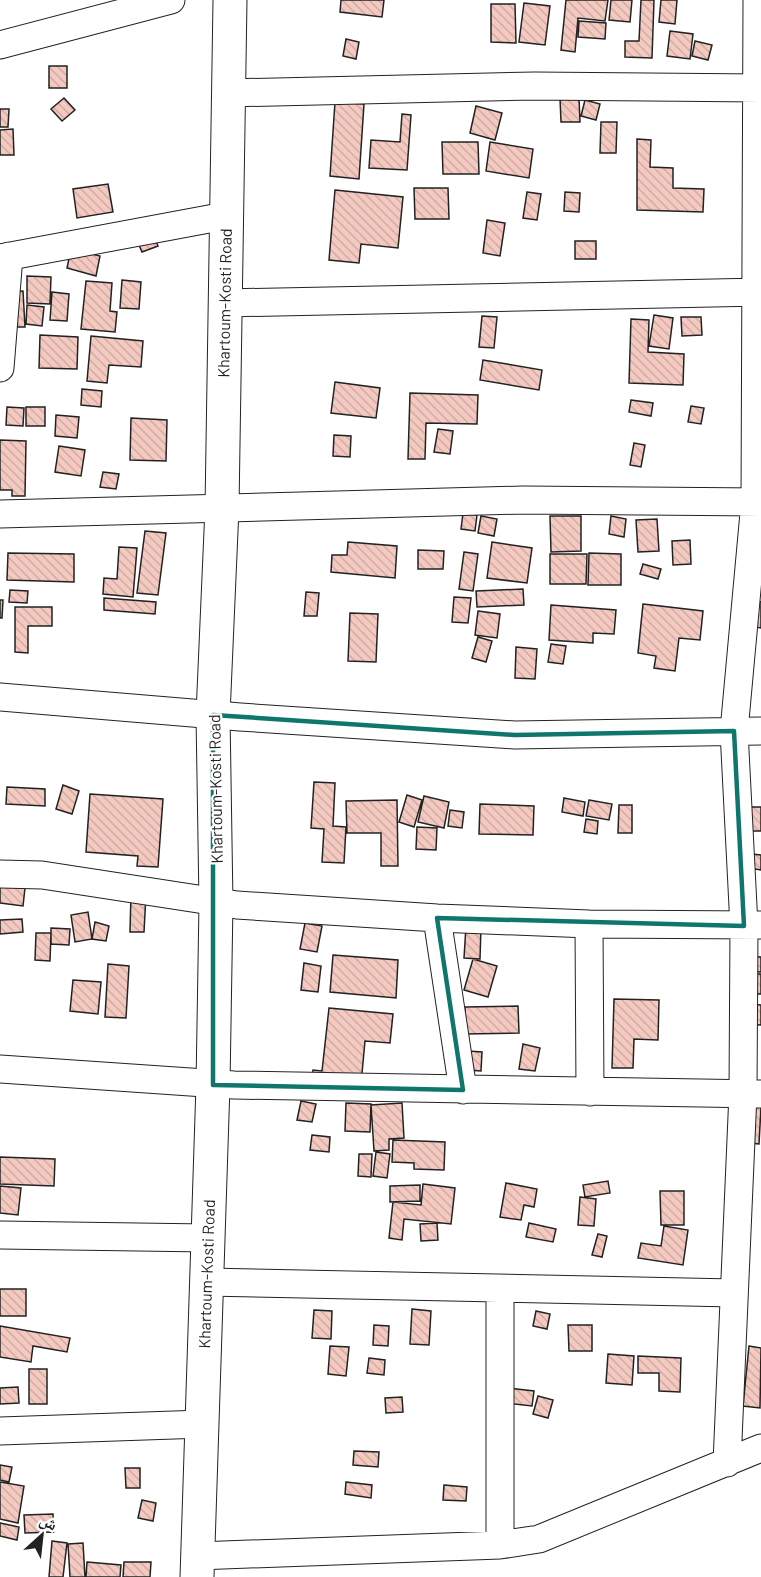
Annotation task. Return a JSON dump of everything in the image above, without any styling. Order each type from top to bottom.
[{"type":"highway","name":"Khartoum-Kosti Road","points":[[197,1566],[213,1084],[216,903],[213,715],[222,508],[230,0]]},
{"type":"street","points":[[0,45],[171,0]]},
{"type":"street","points":[[727,1463],[734,1293],[752,1094],[752,925],[734,731],[758,502],[759,88],[757,0]]},
{"type":"street","points":[[228,93],[535,86],[759,88]]},
{"type":"street","points":[[0,368],[4,257],[225,216]]},
{"type":"street","points":[[224,303],[758,292]]},
{"type":"street","points":[[0,514],[524,500],[758,502]]},
{"type":"street","points":[[0,697],[213,715],[515,735],[761,731]]},
{"type":"street","points":[[0,874],[42,875],[216,903],[437,918],[589,924],[752,925]]},
{"type":"street","points":[[437,918],[463,1090]]},
{"type":"street","points":[[589,924],[590,1092]]},
{"type":"street","points":[[0,1069],[213,1084],[752,1094]]},
{"type":"street","points":[[0,1235],[207,1238]]},
{"type":"street","points":[[206,1282],[734,1293]]},
{"type":"street","points":[[500,1289],[500,1545]]},
{"type":"street","points":[[0,1431],[203,1424]]},
{"type":"street","points":[[197,1566],[500,1545],[539,1539],[761,1448]]},
{"type":"highlighted area","points":[[213,715],[515,735],[734,731],[744,926],[437,918],[463,1090],[213,1085]]},
{"type":"building","points":[[341,0],[384,0],[382,17],[340,12]]},
{"type":"building","points":[[566,0],[608,0],[605,21],[578,18],[575,52],[561,50]]},
{"type":"building","points":[[611,0],[632,0],[630,22],[609,20]]},
{"type":"building","points":[[641,0],[654,0],[652,58],[625,57],[625,41],[639,41]]},
{"type":"building","points":[[661,0],[677,0],[675,24],[659,22]]},
{"type":"building","points":[[524,3],[550,6],[545,45],[519,42]]},
{"type":"building","points":[[491,4],[515,4],[516,43],[491,42]]},
{"type":"building","points":[[579,21],[606,23],[605,39],[578,37]]},
{"type":"building","points":[[670,31],[693,34],[690,59],[667,56]]},
{"type":"building","points":[[346,39],[359,42],[356,59],[343,56]]},
{"type":"building","points":[[695,41],[712,45],[708,60],[692,56]]},
{"type":"building","points":[[49,66],[67,66],[67,88],[49,88]]},
{"type":"building","points":[[64,98],[75,110],[62,121],[51,109]]},
{"type":"building","points":[[560,98],[579,98],[580,122],[561,122]]},
{"type":"building","points":[[585,100],[600,104],[596,120],[581,116]]},
{"type":"building","points":[[335,102],[364,104],[359,179],[330,176]]},
{"type":"building","points":[[476,106],[502,113],[495,140],[470,133]]},
{"type":"building","points":[[0,109],[9,109],[8,127],[0,127]]},
{"type":"building","points":[[402,114],[411,115],[407,170],[369,168],[371,140],[400,142]]},
{"type":"building","points":[[601,122],[617,122],[616,153],[600,153]]},
{"type":"building","points":[[13,129],[14,155],[0,155],[0,130]]},
{"type":"building","points":[[637,139],[651,140],[650,167],[673,168],[673,188],[704,189],[703,212],[637,210]]},
{"type":"building","points":[[442,142],[478,142],[479,174],[443,174]]},
{"type":"building","points":[[490,142],[533,149],[529,178],[486,171]]},
{"type":"building","points":[[108,184],[113,212],[77,218],[73,189]]},
{"type":"building","points":[[414,188],[448,188],[449,219],[415,219]]},
{"type":"building","points":[[335,190],[403,197],[398,248],[361,244],[359,263],[329,260]]},
{"type":"building","points":[[527,192],[541,194],[537,220],[523,218]]},
{"type":"building","points":[[565,192],[580,193],[579,212],[564,211]]},
{"type":"building","points":[[487,220],[505,223],[500,256],[483,253]]},
{"type":"building","points":[[148,222],[158,246],[142,252],[132,229]]},
{"type":"building","points":[[575,241],[596,241],[596,259],[575,259]]},
{"type":"building","points":[[71,249],[100,256],[96,276],[67,268]]},
{"type":"building","points":[[27,276],[51,277],[50,304],[27,303]]},
{"type":"building","points":[[122,280],[141,282],[139,309],[120,308]]},
{"type":"building","points":[[86,281],[112,283],[110,311],[117,312],[115,332],[81,329]]},
{"type":"building","points":[[23,291],[25,327],[10,327],[8,292]]},
{"type":"building","points":[[52,292],[69,294],[67,321],[50,320]]},
{"type":"building","points":[[27,305],[44,307],[42,326],[26,324]]},
{"type":"building","points":[[654,315],[673,318],[669,349],[649,346]]},
{"type":"building","points":[[482,316],[497,317],[494,348],[479,347]]},
{"type":"building","points":[[681,317],[701,317],[702,335],[682,336]]},
{"type":"building","points":[[631,319],[649,320],[648,352],[684,354],[683,385],[629,383]]},
{"type":"building","points":[[40,335],[78,337],[77,369],[39,368]]},
{"type":"building","points":[[91,336],[143,341],[141,367],[109,365],[107,383],[87,381]]},
{"type":"building","points":[[483,360],[542,370],[539,390],[480,380]]},
{"type":"building","points":[[335,382],[380,388],[376,418],[331,413]]},
{"type":"building","points":[[82,389],[102,391],[101,407],[81,405]]},
{"type":"building","points":[[410,393],[478,395],[477,424],[426,423],[425,459],[408,459]]},
{"type":"building","points":[[631,400],[653,403],[651,416],[629,412]]},
{"type":"building","points":[[691,406],[704,408],[701,424],[688,422]]},
{"type":"building","points":[[7,407],[24,408],[23,426],[6,425]]},
{"type":"building","points":[[26,407],[45,407],[45,426],[26,426]]},
{"type":"building","points":[[56,415],[79,417],[77,438],[55,436]]},
{"type":"building","points":[[131,418],[167,420],[166,461],[130,460]]},
{"type":"building","points":[[438,429],[453,431],[450,454],[434,452]]},
{"type":"building","points":[[334,435],[351,436],[350,457],[333,456]]},
{"type":"building","points":[[0,440],[26,441],[25,496],[12,496],[12,490],[0,490]]},
{"type":"building","points":[[634,443],[645,445],[641,467],[630,465]]},
{"type":"building","points":[[59,446],[85,450],[81,476],[55,472]]},
{"type":"building","points":[[103,472],[119,474],[116,489],[100,487]]},
{"type":"building","points":[[463,513],[477,515],[475,531],[461,529]]},
{"type":"building","points":[[481,516],[497,519],[494,536],[478,533]]},
{"type":"building","points":[[550,516],[581,516],[581,551],[551,552]]},
{"type":"building","points":[[611,516],[626,519],[624,537],[609,534]]},
{"type":"building","points":[[657,519],[659,551],[638,552],[636,520]]},
{"type":"building","points":[[145,531],[166,533],[158,595],[137,593]]},
{"type":"building","points":[[690,540],[691,564],[673,565],[672,541]]},
{"type":"building","points":[[348,542],[397,546],[395,578],[331,572],[332,555],[347,555]]},
{"type":"building","points":[[492,542],[532,548],[527,583],[487,578]]},
{"type":"building","points":[[119,547],[137,548],[133,597],[103,594],[104,578],[117,579]]},
{"type":"building","points":[[418,550],[444,551],[443,569],[418,569]]},
{"type":"building","points":[[464,552],[478,554],[473,591],[459,589]]},
{"type":"building","points":[[8,553],[74,554],[74,582],[7,580]]},
{"type":"building","points":[[589,553],[621,554],[621,585],[588,585]]},
{"type":"building","points":[[550,554],[587,554],[586,584],[550,584]]},
{"type":"building","points":[[643,564],[661,569],[658,579],[640,574]]},
{"type":"building","points":[[523,589],[524,605],[477,607],[476,591]]},
{"type":"building","points":[[10,590],[28,591],[27,603],[9,602]]},
{"type":"building","points":[[306,592],[319,593],[317,616],[304,616]]},
{"type":"building","points":[[454,597],[471,598],[468,623],[452,622]]},
{"type":"building","points":[[104,598],[156,602],[155,614],[104,610]]},
{"type":"building","points":[[0,600],[3,600],[2,618],[0,618]]},
{"type":"building","points":[[759,601],[761,602],[761,628],[756,627]]},
{"type":"building","points":[[643,604],[703,611],[700,640],[679,638],[675,671],[654,668],[656,656],[638,653]]},
{"type":"building","points":[[551,605],[616,610],[614,634],[593,633],[593,643],[549,640]]},
{"type":"building","points":[[15,607],[52,607],[52,626],[28,626],[28,653],[15,652]]},
{"type":"building","points":[[478,611],[500,614],[497,638],[475,635]]},
{"type":"building","points":[[350,613],[378,614],[376,662],[348,661]]},
{"type":"building","points":[[478,637],[492,641],[486,662],[472,658]]},
{"type":"building","points":[[551,644],[566,646],[563,664],[548,662]]},
{"type":"building","points":[[516,647],[537,649],[535,679],[515,678]]},
{"type":"building","points":[[314,782],[335,783],[333,826],[346,827],[344,863],[322,862],[324,829],[311,828]]},
{"type":"building","points":[[63,785],[79,791],[72,814],[56,809]]},
{"type":"building","points":[[7,787],[45,789],[45,806],[6,804]]},
{"type":"building","points":[[90,794],[163,799],[158,867],[137,866],[138,856],[86,852]]},
{"type":"building","points":[[407,795],[422,800],[414,827],[399,822]]},
{"type":"building","points":[[424,796],[449,802],[444,828],[418,822]]},
{"type":"building","points":[[564,798],[585,802],[583,816],[562,812]]},
{"type":"building","points":[[397,800],[398,866],[381,866],[381,833],[347,833],[346,801]]},
{"type":"building","points":[[589,800],[612,804],[609,820],[586,816]]},
{"type":"building","points":[[480,804],[534,806],[533,835],[479,834]]},
{"type":"building","points":[[619,805],[632,805],[632,833],[618,833]]},
{"type":"building","points":[[750,807],[761,807],[761,831],[750,831]]},
{"type":"building","points":[[450,810],[464,812],[462,828],[448,826]]},
{"type":"building","points":[[586,819],[598,821],[597,834],[584,832]]},
{"type":"building","points":[[417,827],[437,828],[436,850],[416,849]]},
{"type":"building","points":[[752,854],[761,855],[761,870],[749,868]]},
{"type":"building","points":[[0,886],[25,888],[23,906],[0,903]]},
{"type":"building","points":[[131,893],[146,894],[144,932],[130,932]]},
{"type":"building","points":[[88,912],[92,939],[75,942],[71,915]]},
{"type":"building","points":[[22,919],[23,932],[0,934],[0,920]]},
{"type":"building","points":[[95,922],[109,926],[106,941],[92,939]]},
{"type":"building","points":[[305,923],[322,926],[317,952],[300,949]]},
{"type":"building","points":[[466,926],[481,927],[480,959],[464,958]]},
{"type":"building","points":[[51,928],[70,929],[69,945],[51,944]]},
{"type":"building","points":[[36,933],[51,933],[50,961],[35,960]]},
{"type":"building","points":[[333,955],[398,960],[396,998],[330,992]]},
{"type":"building","points":[[745,956],[761,957],[761,972],[745,971]]},
{"type":"building","points":[[473,959],[497,966],[488,997],[464,990]]},
{"type":"building","points":[[304,963],[321,966],[318,992],[301,990]]},
{"type":"building","points":[[108,964],[129,966],[126,1018],[105,1017]]},
{"type":"building","points":[[745,974],[761,974],[761,994],[746,994]]},
{"type":"building","points":[[73,980],[101,982],[98,1014],[70,1011]]},
{"type":"building","points":[[614,999],[659,1000],[658,1040],[634,1039],[633,1068],[612,1068]]},
{"type":"building","points":[[747,1004],[761,1005],[761,1025],[746,1024]]},
{"type":"building","points":[[518,1006],[519,1033],[465,1034],[465,1007]]},
{"type":"building","points":[[329,1008],[393,1014],[390,1043],[365,1041],[361,1084],[312,1079],[313,1070],[322,1071]]},
{"type":"building","points":[[523,1044],[540,1048],[535,1071],[519,1069]]},
{"type":"building","points":[[468,1051],[482,1052],[481,1071],[467,1070]]},
{"type":"building","points":[[301,1101],[316,1104],[312,1122],[297,1120]]},
{"type":"building","points":[[346,1103],[371,1104],[370,1132],[345,1131]]},
{"type":"building","points":[[402,1103],[404,1138],[389,1139],[389,1150],[374,1151],[371,1105]]},
{"type":"building","points":[[739,1105],[761,1107],[759,1144],[736,1142]]},
{"type":"building","points":[[312,1135],[330,1137],[329,1152],[310,1150]]},
{"type":"building","points":[[393,1140],[445,1142],[444,1170],[414,1169],[414,1163],[392,1162]]},
{"type":"building","points":[[376,1152],[390,1154],[387,1178],[373,1176]]},
{"type":"building","points":[[359,1154],[372,1154],[371,1177],[358,1176]]},
{"type":"building","points":[[0,1157],[55,1159],[54,1186],[0,1184]]},
{"type":"building","points":[[608,1181],[610,1193],[585,1197],[583,1185]]},
{"type":"building","points":[[506,1183],[537,1189],[534,1207],[524,1205],[521,1220],[500,1217]]},
{"type":"building","points":[[423,1184],[455,1188],[451,1224],[404,1219],[402,1240],[389,1238],[393,1202],[421,1205]]},
{"type":"building","points":[[420,1185],[420,1201],[390,1202],[390,1186]]},
{"type":"building","points":[[0,1186],[21,1188],[18,1215],[0,1213]]},
{"type":"building","points":[[660,1191],[684,1191],[684,1225],[661,1225]]},
{"type":"building","points":[[580,1197],[596,1199],[594,1226],[578,1225]]},
{"type":"building","points":[[437,1223],[438,1240],[421,1241],[420,1224]]},
{"type":"building","points":[[529,1223],[556,1229],[553,1242],[526,1237]]},
{"type":"building","points":[[664,1226],[688,1230],[683,1265],[638,1258],[641,1243],[661,1246]]},
{"type":"building","points":[[598,1234],[607,1236],[602,1257],[592,1255]]},
{"type":"building","points":[[0,1289],[26,1289],[26,1316],[0,1316]]},
{"type":"building","points":[[412,1309],[431,1311],[429,1345],[410,1344]]},
{"type":"building","points":[[314,1310],[332,1311],[331,1339],[312,1338]]},
{"type":"building","points":[[536,1311],[550,1314],[547,1329],[533,1326]]},
{"type":"building","points":[[374,1325],[389,1326],[388,1346],[373,1345]]},
{"type":"building","points":[[568,1325],[592,1325],[592,1351],[569,1351]]},
{"type":"building","points":[[0,1326],[70,1338],[67,1352],[33,1346],[31,1362],[0,1357]]},
{"type":"building","points":[[330,1346],[349,1347],[346,1376],[328,1374]]},
{"type":"building","points":[[749,1346],[761,1348],[760,1408],[743,1406]]},
{"type":"building","points":[[608,1354],[634,1356],[632,1385],[606,1383]]},
{"type":"building","points":[[638,1356],[681,1358],[680,1392],[659,1391],[659,1373],[638,1373]]},
{"type":"building","points":[[369,1358],[385,1360],[384,1375],[367,1373]]},
{"type":"building","points":[[29,1369],[47,1369],[47,1404],[29,1404]]},
{"type":"building","points":[[18,1387],[19,1403],[0,1404],[0,1388]]},
{"type":"building","points":[[499,1387],[534,1391],[532,1406],[498,1402]]},
{"type":"building","points":[[538,1396],[553,1400],[548,1418],[533,1414]]},
{"type":"building","points":[[402,1397],[403,1412],[386,1413],[385,1398]]},
{"type":"building","points":[[354,1451],[379,1452],[378,1467],[353,1465]]},
{"type":"building","points":[[0,1465],[12,1467],[9,1482],[0,1480]]},
{"type":"building","points":[[125,1468],[140,1468],[140,1488],[126,1488]]},
{"type":"building","points":[[0,1482],[24,1486],[18,1523],[0,1519]]},
{"type":"building","points":[[346,1482],[372,1485],[371,1498],[345,1494]]},
{"type":"building","points":[[444,1485],[467,1487],[466,1501],[443,1500]]},
{"type":"building","points":[[142,1500],[156,1503],[153,1521],[138,1518]]},
{"type":"building","points":[[53,1514],[54,1532],[25,1533],[24,1515]]},
{"type":"building","points":[[0,1523],[19,1527],[17,1540],[0,1536]]},
{"type":"building","points":[[52,1541],[67,1543],[63,1577],[49,1577]]},
{"type":"building","points":[[83,1543],[85,1577],[70,1577],[68,1544]]},
{"type":"building","points":[[87,1562],[121,1565],[120,1577],[86,1577]]},
{"type":"building","points":[[124,1562],[151,1562],[150,1577],[123,1577]]}]
